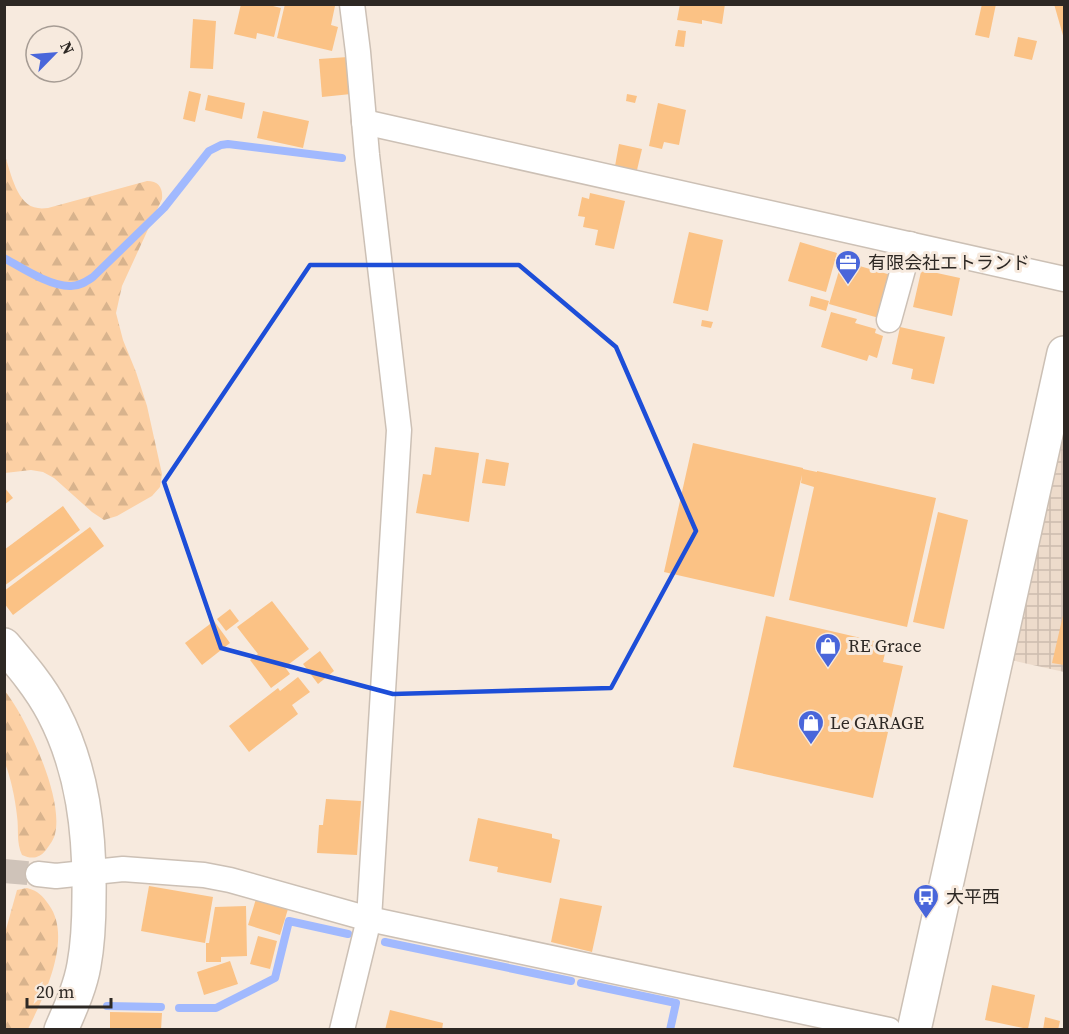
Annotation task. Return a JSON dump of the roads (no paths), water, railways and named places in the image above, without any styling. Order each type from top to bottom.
[{"type":"street","points":[[342,1029],[369,919],[399,430],[351,4]]},
{"type":"street","points":[[364,122],[1065,279]]},
{"type":"street","points":[[889,320],[910,244]]},
{"type":"street","points":[[914,1029],[1065,352]]},
{"type":"street","points":[[4,645],[31,676],[53,712],[69,750],[81,790],[88,831],[89,922],[84,967],[71,1008],[61,1029]]},
{"type":"street","points":[[38,874],[56,876],[123,869],[204,875],[256,886],[369,919],[890,1029]]},
{"type":"waterway","points":[[4,258],[28,272],[55,283],[71,286],[83,283],[93,277],[164,208],[209,151],[221,145],[342,158]]},
{"type":"waterway","points":[[179,1008],[216,1008],[275,978],[289,921],[348,934]]},
{"type":"waterway","points":[[385,942],[571,981]]},
{"type":"waterway","points":[[581,983],[676,1003],[670,1030]]},
{"type":"waterway","points":[[107,1006],[161,1007]]},
{"type":"tunnel","points":[[4,871],[38,874]]},
{"type":"place","name":"有限会社エトランド","points":[[848,286]]},
{"type":"place","name":"RE Grace","points":[[828,669]]},
{"type":"place","name":"Le GARAGE","points":[[811,746]]},
{"type":"place","name":"大平西","points":[[926,920]]}]
